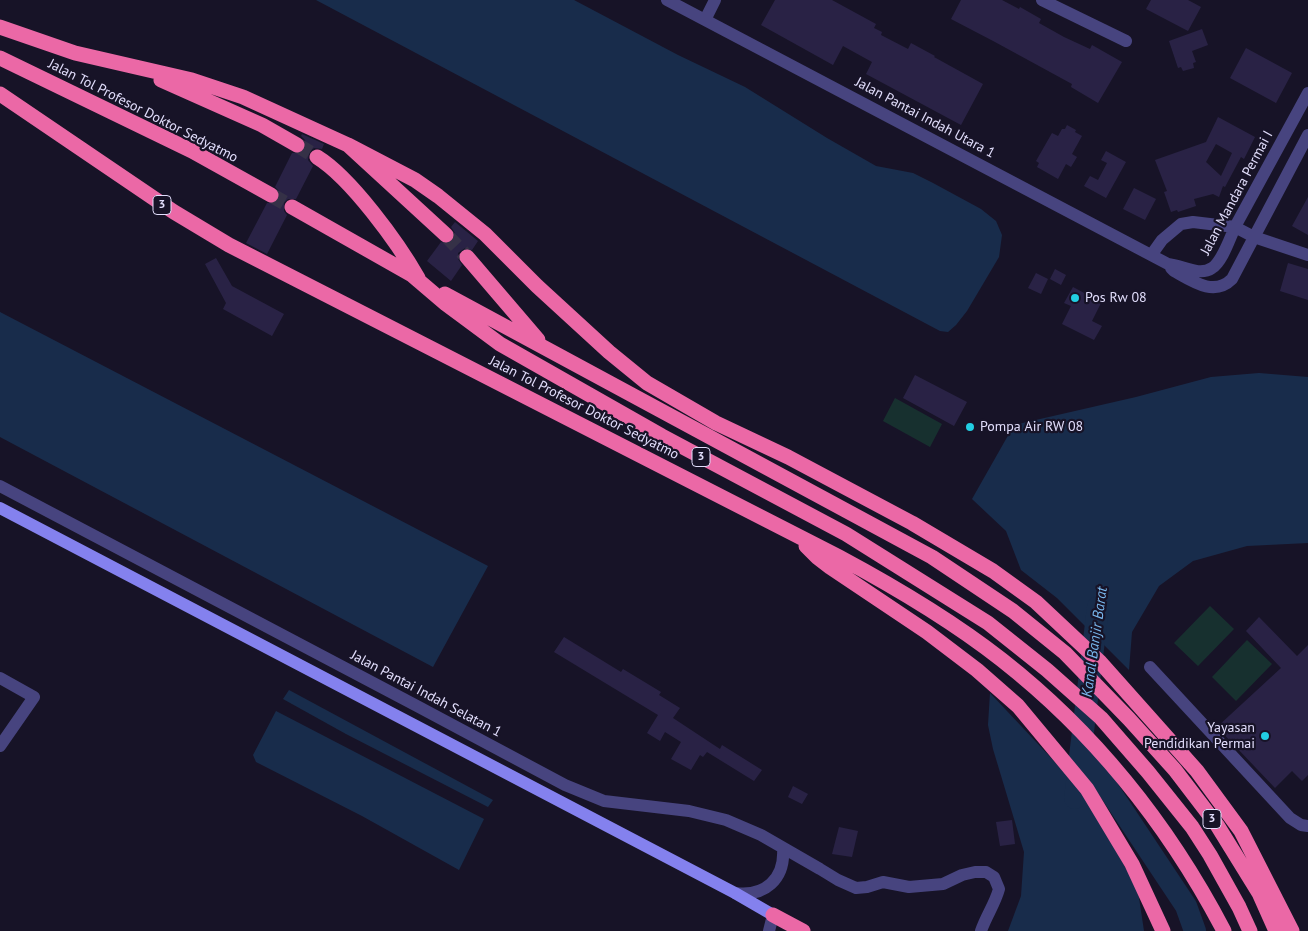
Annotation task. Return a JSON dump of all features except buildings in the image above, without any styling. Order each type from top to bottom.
[{"type":"highway","name":"Jalan Tol Profesor Doktor Sedyatmo","points":[[0,27],[75,53],[192,80],[243,97],[348,146],[446,235]]},
{"type":"highway","name":"Jalan Tol Profesor Doktor Sedyatmo","points":[[0,58],[192,151],[271,195]]},
{"type":"highway","points":[[135,68],[262,125],[297,145]]},
{"type":"highway","name":"Jalan Tol Profesor Doktor Sedyatmo","points":[[0,94],[174,212],[229,245],[885,582],[938,615],[1002,660],[1044,695],[1093,744],[1142,799],[1176,848],[1224,931]]},
{"type":"highway","name":"Jalan Tol Profesor Doktor Sedyatmo","points":[[0,106],[27,113]]},
{"type":"highway","points":[[348,146],[415,180],[462,215],[485,234],[537,286],[602,346],[647,383],[716,423],[788,457],[904,519],[993,571],[1036,602],[1100,662],[1197,771],[1241,831],[1292,931]]},
{"type":"highway","points":[[318,157],[330,165],[364,203],[408,260],[420,282]]},
{"type":"highway","name":"Jalan Tol Profesor Doktor Sedyatmo","points":[[292,207],[412,274],[446,304],[500,344],[679,445],[846,534],[988,623],[1047,670],[1101,718],[1160,786],[1192,827],[1210,855],[1250,931]]},
{"type":"highway","name":"Jalan Tol Profesor Doktor Sedyatmo","points":[[467,257],[544,347]]},
{"type":"highway","name":"Jalan Tol Profesor Doktor Sedyatmo","points":[[420,282],[932,557],[1013,611],[1065,653],[1175,770],[1217,825],[1258,893],[1276,931]]},
{"type":"highway","points":[[796,536],[830,567],[927,632],[977,670],[1018,706],[1087,788],[1132,864],[1163,931]]},
{"type":"highway","points":[[771,925],[803,931]]},
{"type":"street","name":"Jalan Pantai Indah Utara 1","points":[[667,0],[1168,264]]},
{"type":"street","points":[[705,20],[715,0]]},
{"type":"street","points":[[1042,0],[1126,41]]},
{"type":"street","name":"Jalan Mandara Permai I","points":[[1168,264],[1178,264],[1195,271],[1205,272],[1212,269],[1218,263],[1235,227],[1308,93]]},
{"type":"street","points":[[1168,264],[1174,271],[1204,286],[1220,287],[1227,284],[1232,278],[1308,135]]},
{"type":"street","points":[[1152,254],[1162,240],[1181,224],[1193,222],[1235,227],[1254,237],[1308,255]]},
{"type":"street","name":"Jalan Pantai Indah Selatan 1","points":[[0,486],[565,785],[604,801],[708,814],[744,827],[838,880],[856,888],[884,882],[909,887],[943,884],[969,873],[986,872],[994,877],[999,889],[996,901],[981,931]]},
{"type":"street","points":[[0,508],[735,893],[771,925]]},
{"type":"street","points":[[1150,667],[1290,818],[1301,825],[1308,826]]},
{"type":"street","points":[[0,678],[34,697],[0,746]]},
{"type":"street","points":[[735,893],[754,893],[763,890],[771,884],[782,868],[783,849]]},
{"type":"green space","points":[[895,398],[942,424],[930,447],[883,421]]},
{"type":"green space","points":[[1210,606],[1234,629],[1198,666],[1174,643]]},
{"type":"green space","points":[[1247,640],[1272,664],[1236,701],[1212,677]]},
{"type":"water","points":[[316,0],[574,0],[678,55],[745,87],[876,166],[913,173],[981,209],[996,221],[1002,235],[999,257],[967,311],[956,325],[948,332],[940,331]]},
{"type":"water","points":[[0,312],[488,566],[433,667],[0,437]]},
{"type":"water","points":[[1259,373],[1308,377],[1308,543],[1247,546],[1193,561],[1159,586],[1132,632],[1129,670],[1057,598],[1021,570],[1006,531],[972,499],[1014,425],[1136,397],[1211,377]]},
{"type":"water","points":[[289,690],[493,800],[488,807],[346,734],[283,699]]},
{"type":"water","points":[[990,693],[1086,795],[1138,891],[1144,931],[1008,931],[1021,896],[1024,852],[993,749],[988,725]]},
{"type":"water","points":[[276,711],[484,819],[459,870],[362,816],[256,762],[253,755]]},
{"type":"waterway","name":"Kanal Banjir Barat","points":[[1075,798],[1098,607]]},
{"type":"waterway","points":[[1081,748],[1186,906],[1195,931]]},
{"type":"tunnel","points":[[297,145],[317,157]]},
{"type":"tunnel","points":[[271,195],[292,207]]},
{"type":"tunnel","points":[[446,235],[467,257]]},
{"type":"place","name":"Pos Rw 08","points":[[1075,298]]},
{"type":"place","name":"Pompa Air RW 08","points":[[970,427]]},
{"type":"place","name":"Yayasan Pendidikan Permai","points":[[1265,736]]}]
